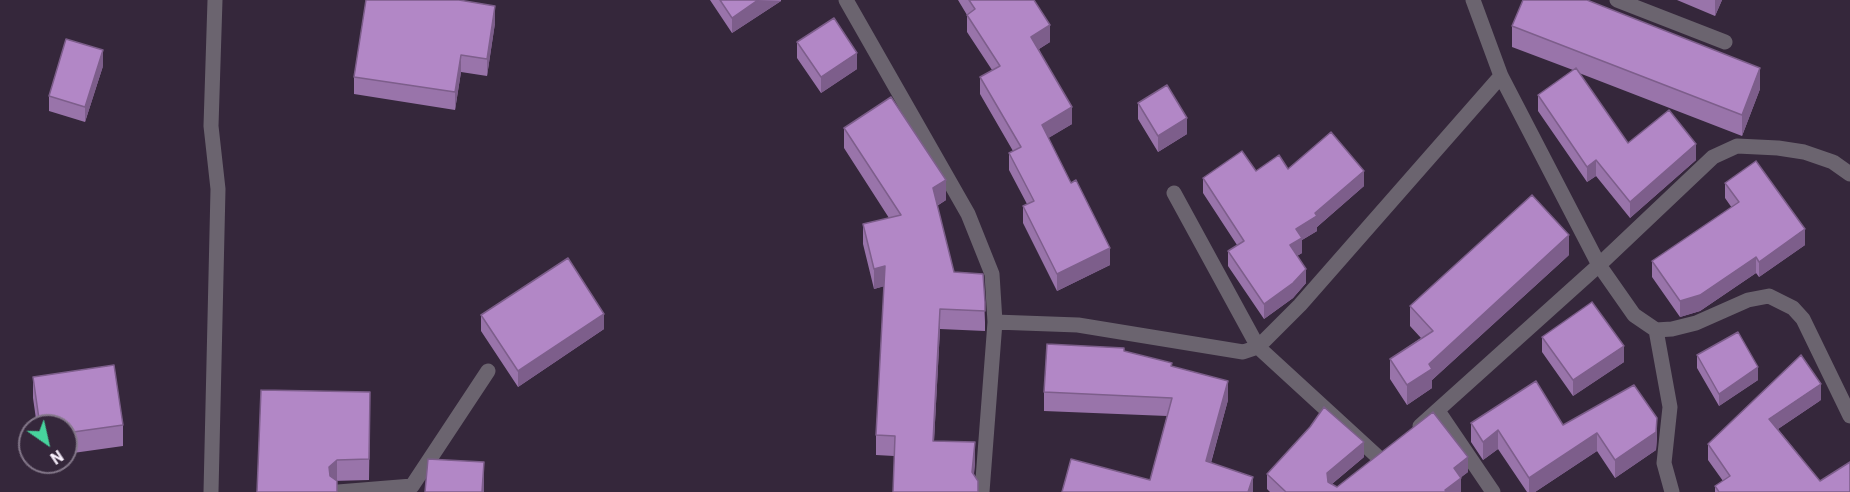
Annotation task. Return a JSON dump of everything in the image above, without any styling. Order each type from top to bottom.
[{"type":"street","points":[[211,492],[218,189],[211,126],[215,0]]},
{"type":"street","points":[[846,0],[969,214],[992,274],[995,322],[982,492]]},
{"type":"street","points":[[1473,0],[1500,76],[1599,265],[1634,315],[1656,330],[1696,323],[1748,300],[1769,296],[1792,308],[1803,319],[1850,416]]},
{"type":"street","points":[[1617,0],[1725,42]]},
{"type":"street","points":[[995,322],[1078,324],[1243,352],[1258,347],[1300,305],[1500,76]]},
{"type":"street","points":[[1404,438],[1438,411],[1599,265],[1713,157],[1737,146],[1804,152],[1833,162],[1850,174]]},
{"type":"street","points":[[1174,193],[1258,347],[1379,458]]},
{"type":"street","points":[[1656,330],[1670,407],[1664,464],[1672,492]]},
{"type":"street","points":[[338,492],[412,486],[488,371]]},
{"type":"street","points":[[1438,411],[1493,492]]},
{"type":"building","points":[[366,0],[459,0],[495,6],[487,59],[461,55],[455,92],[354,77]]},
{"type":"building","points":[[720,0],[758,0],[732,18]]},
{"type":"building","points":[[969,0],[1034,0],[1050,25],[1031,37],[1072,107],[1042,125],[1071,183],[1076,180],[1110,248],[1057,274],[1023,206],[1034,201],[1009,153],[1021,147],[980,77],[1000,66],[967,15],[975,9]]},
{"type":"building","points":[[1523,0],[1587,0],[1760,68],[1742,115],[1512,26]]},
{"type":"building","points":[[834,18],[857,53],[821,77],[797,42]]},
{"type":"building","points":[[66,39],[103,50],[85,107],[49,96]]},
{"type":"building","points":[[1576,68],[1628,143],[1669,110],[1696,144],[1630,202],[1596,160],[1587,167],[1538,95]]},
{"type":"building","points":[[1167,85],[1187,118],[1158,136],[1138,103]]},
{"type":"building","points":[[891,97],[946,180],[933,188],[954,272],[983,274],[985,311],[940,309],[933,441],[975,442],[972,472],[978,481],[978,492],[893,492],[895,436],[876,435],[885,266],[874,269],[863,224],[901,215],[844,128]]},
{"type":"building","points":[[1331,132],[1364,171],[1315,213],[1317,216],[1296,229],[1302,238],[1290,245],[1306,269],[1293,283],[1264,304],[1228,251],[1244,241],[1203,178],[1242,151],[1256,171],[1279,155],[1288,169]]},
{"type":"building","points":[[1756,161],[1805,229],[1759,262],[1756,257],[1700,295],[1680,301],[1652,261],[1739,202],[1725,183]]},
{"type":"building","points":[[1532,195],[1569,235],[1429,364],[1432,369],[1407,385],[1390,359],[1433,331],[1410,306]]},
{"type":"building","points":[[568,258],[604,314],[518,371],[481,315]]},
{"type":"building","points":[[1592,302],[1624,346],[1573,380],[1542,337]]},
{"type":"building","points":[[1738,332],[1758,367],[1719,394],[1697,355]]},
{"type":"building","points":[[1047,344],[1124,348],[1124,351],[1172,363],[1171,366],[1228,381],[1206,461],[1253,477],[1248,492],[1062,492],[1071,459],[1150,480],[1172,398],[1044,392]]},
{"type":"building","points":[[1801,355],[1821,384],[1769,419],[1820,481],[1850,462],[1850,492],[1719,492],[1715,486],[1730,476],[1708,444]]},
{"type":"building","points":[[114,365],[123,425],[78,431],[78,414],[38,414],[33,377]]},
{"type":"building","points":[[1536,381],[1563,425],[1634,385],[1657,418],[1656,432],[1615,460],[1597,433],[1529,478],[1498,430],[1483,442],[1471,423]]},
{"type":"building","points":[[261,390],[370,392],[369,459],[337,460],[329,467],[330,476],[337,481],[337,492],[257,492]]},
{"type":"building","points":[[1324,407],[1364,442],[1327,473],[1328,482],[1337,487],[1433,412],[1468,457],[1454,468],[1461,478],[1445,490],[1446,492],[1286,492],[1267,474],[1310,427]]},
{"type":"building","points":[[428,459],[484,462],[482,492],[425,492]]}]
